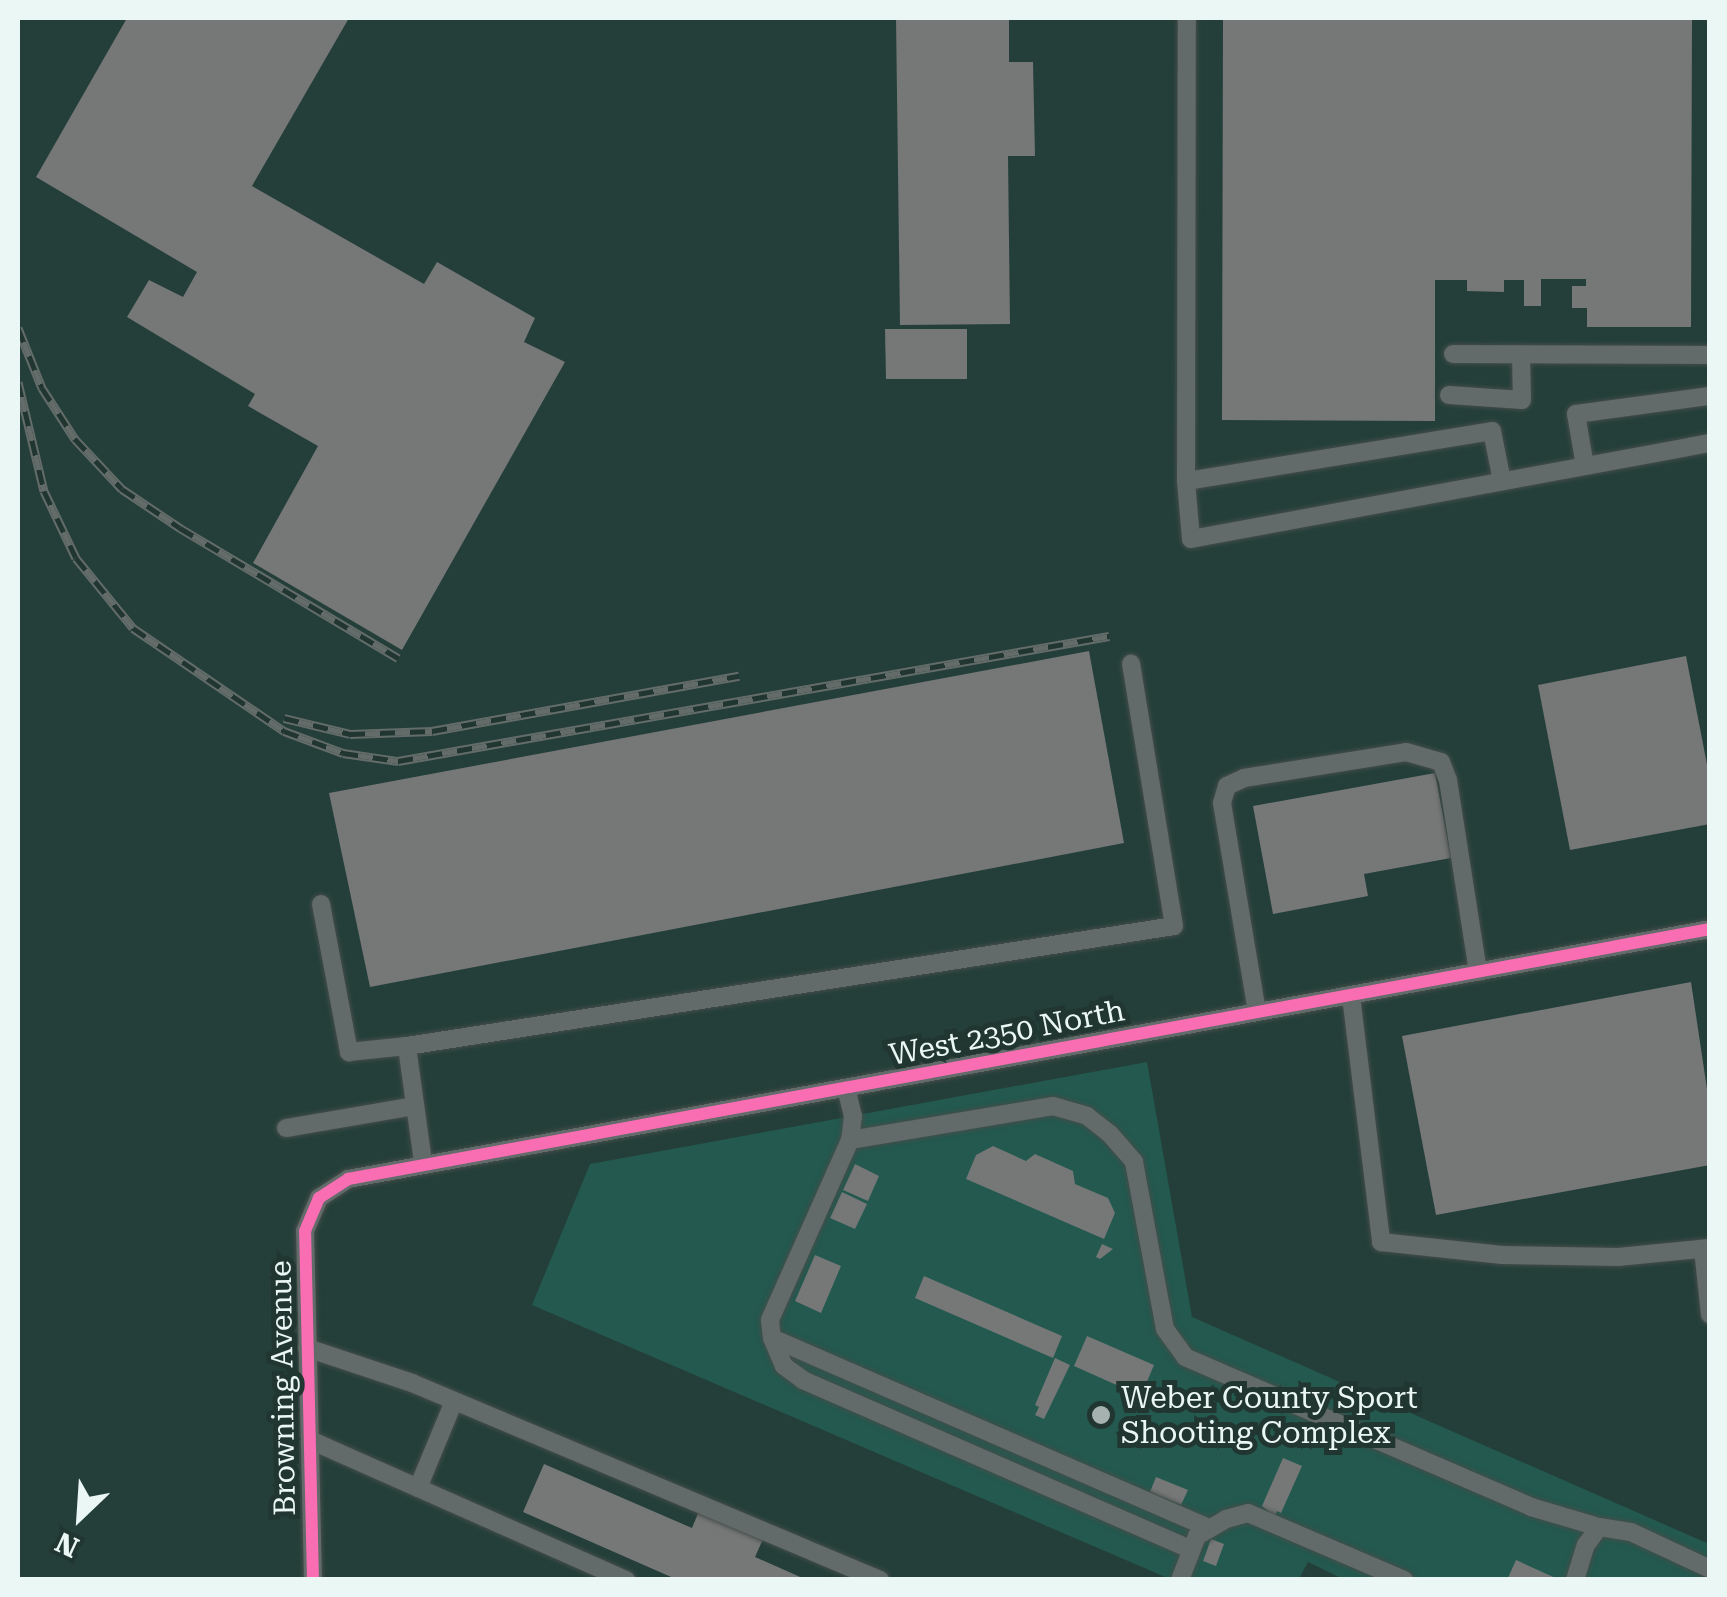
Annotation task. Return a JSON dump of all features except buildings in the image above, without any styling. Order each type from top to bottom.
[{"type":"street","points":[[1187,18],[1186,481],[1191,539],[1710,444]]},
{"type":"street","points":[[1453,354],[1710,355]]},
{"type":"street","points":[[1449,395],[1522,400],[1522,356]]},
{"type":"street","points":[[1585,466],[1576,414],[1710,396]]},
{"type":"street","points":[[1186,481],[1492,431],[1502,481]]},
{"type":"street","points":[[321,904],[349,1052],[1174,926],[1131,664]]},
{"type":"street","points":[[1257,1012],[1222,803],[1227,786],[1244,778],[1406,752],[1440,762],[1448,780],[1478,972]]},
{"type":"street","name":"West 2350 North","points":[[319,1198],[348,1179],[423,1162],[1710,929]]},
{"type":"street","points":[[1351,996],[1381,1242],[1521,1256],[1618,1258],[1706,1249],[1710,1315]]},
{"type":"street","points":[[407,1046],[423,1162]]},
{"type":"street","points":[[846,1088],[853,1116],[850,1140],[770,1320],[772,1338],[784,1366],[804,1380],[1190,1549]]},
{"type":"street","points":[[286,1128],[414,1106]]},
{"type":"street","points":[[850,1140],[1054,1106],[1087,1116],[1110,1134],[1134,1162],[1165,1329],[1185,1357],[1531,1506],[1599,1527],[1631,1532],[1710,1569]]},
{"type":"street","name":"Browning Avenue","points":[[313,1580],[305,1231],[319,1198]]},
{"type":"street","points":[[772,1338],[1209,1528]]},
{"type":"street","points":[[307,1348],[454,1401],[880,1580]]},
{"type":"street","points":[[418,1488],[454,1401]]},
{"type":"street","points":[[310,1440],[626,1580]]},
{"type":"street","points":[[1180,1580],[1190,1549],[1209,1528],[1248,1513],[1404,1580]]},
{"type":"street","points":[[1575,1580],[1586,1545],[1599,1527]]},
{"type":"shaded area","points":[[18,18],[1709,18],[1709,1579],[18,1579]]},
{"type":"green space","name":"Weber County Sport Shooting Complex","points":[[1147,1062],[1192,1317],[1709,1544],[1709,1579],[1345,1580],[1308,1562],[1299,1579],[1170,1579],[532,1305],[590,1164]]},
{"type":"railway","points":[[18,328],[42,388],[75,439],[122,489],[398,658]]},
{"type":"railway","points":[[18,382],[44,491],[76,558],[133,628],[284,731],[343,753],[398,761],[1109,636]]},
{"type":"railway","points":[[284,718],[350,734],[432,731],[739,676]]},
{"type":"cycle path","points":[[313,1580],[305,1231],[319,1198],[348,1179],[1710,929]]},
{"type":"place","name":"Weber County Sport Shooting Complex","points":[[1101,1415]]}]
